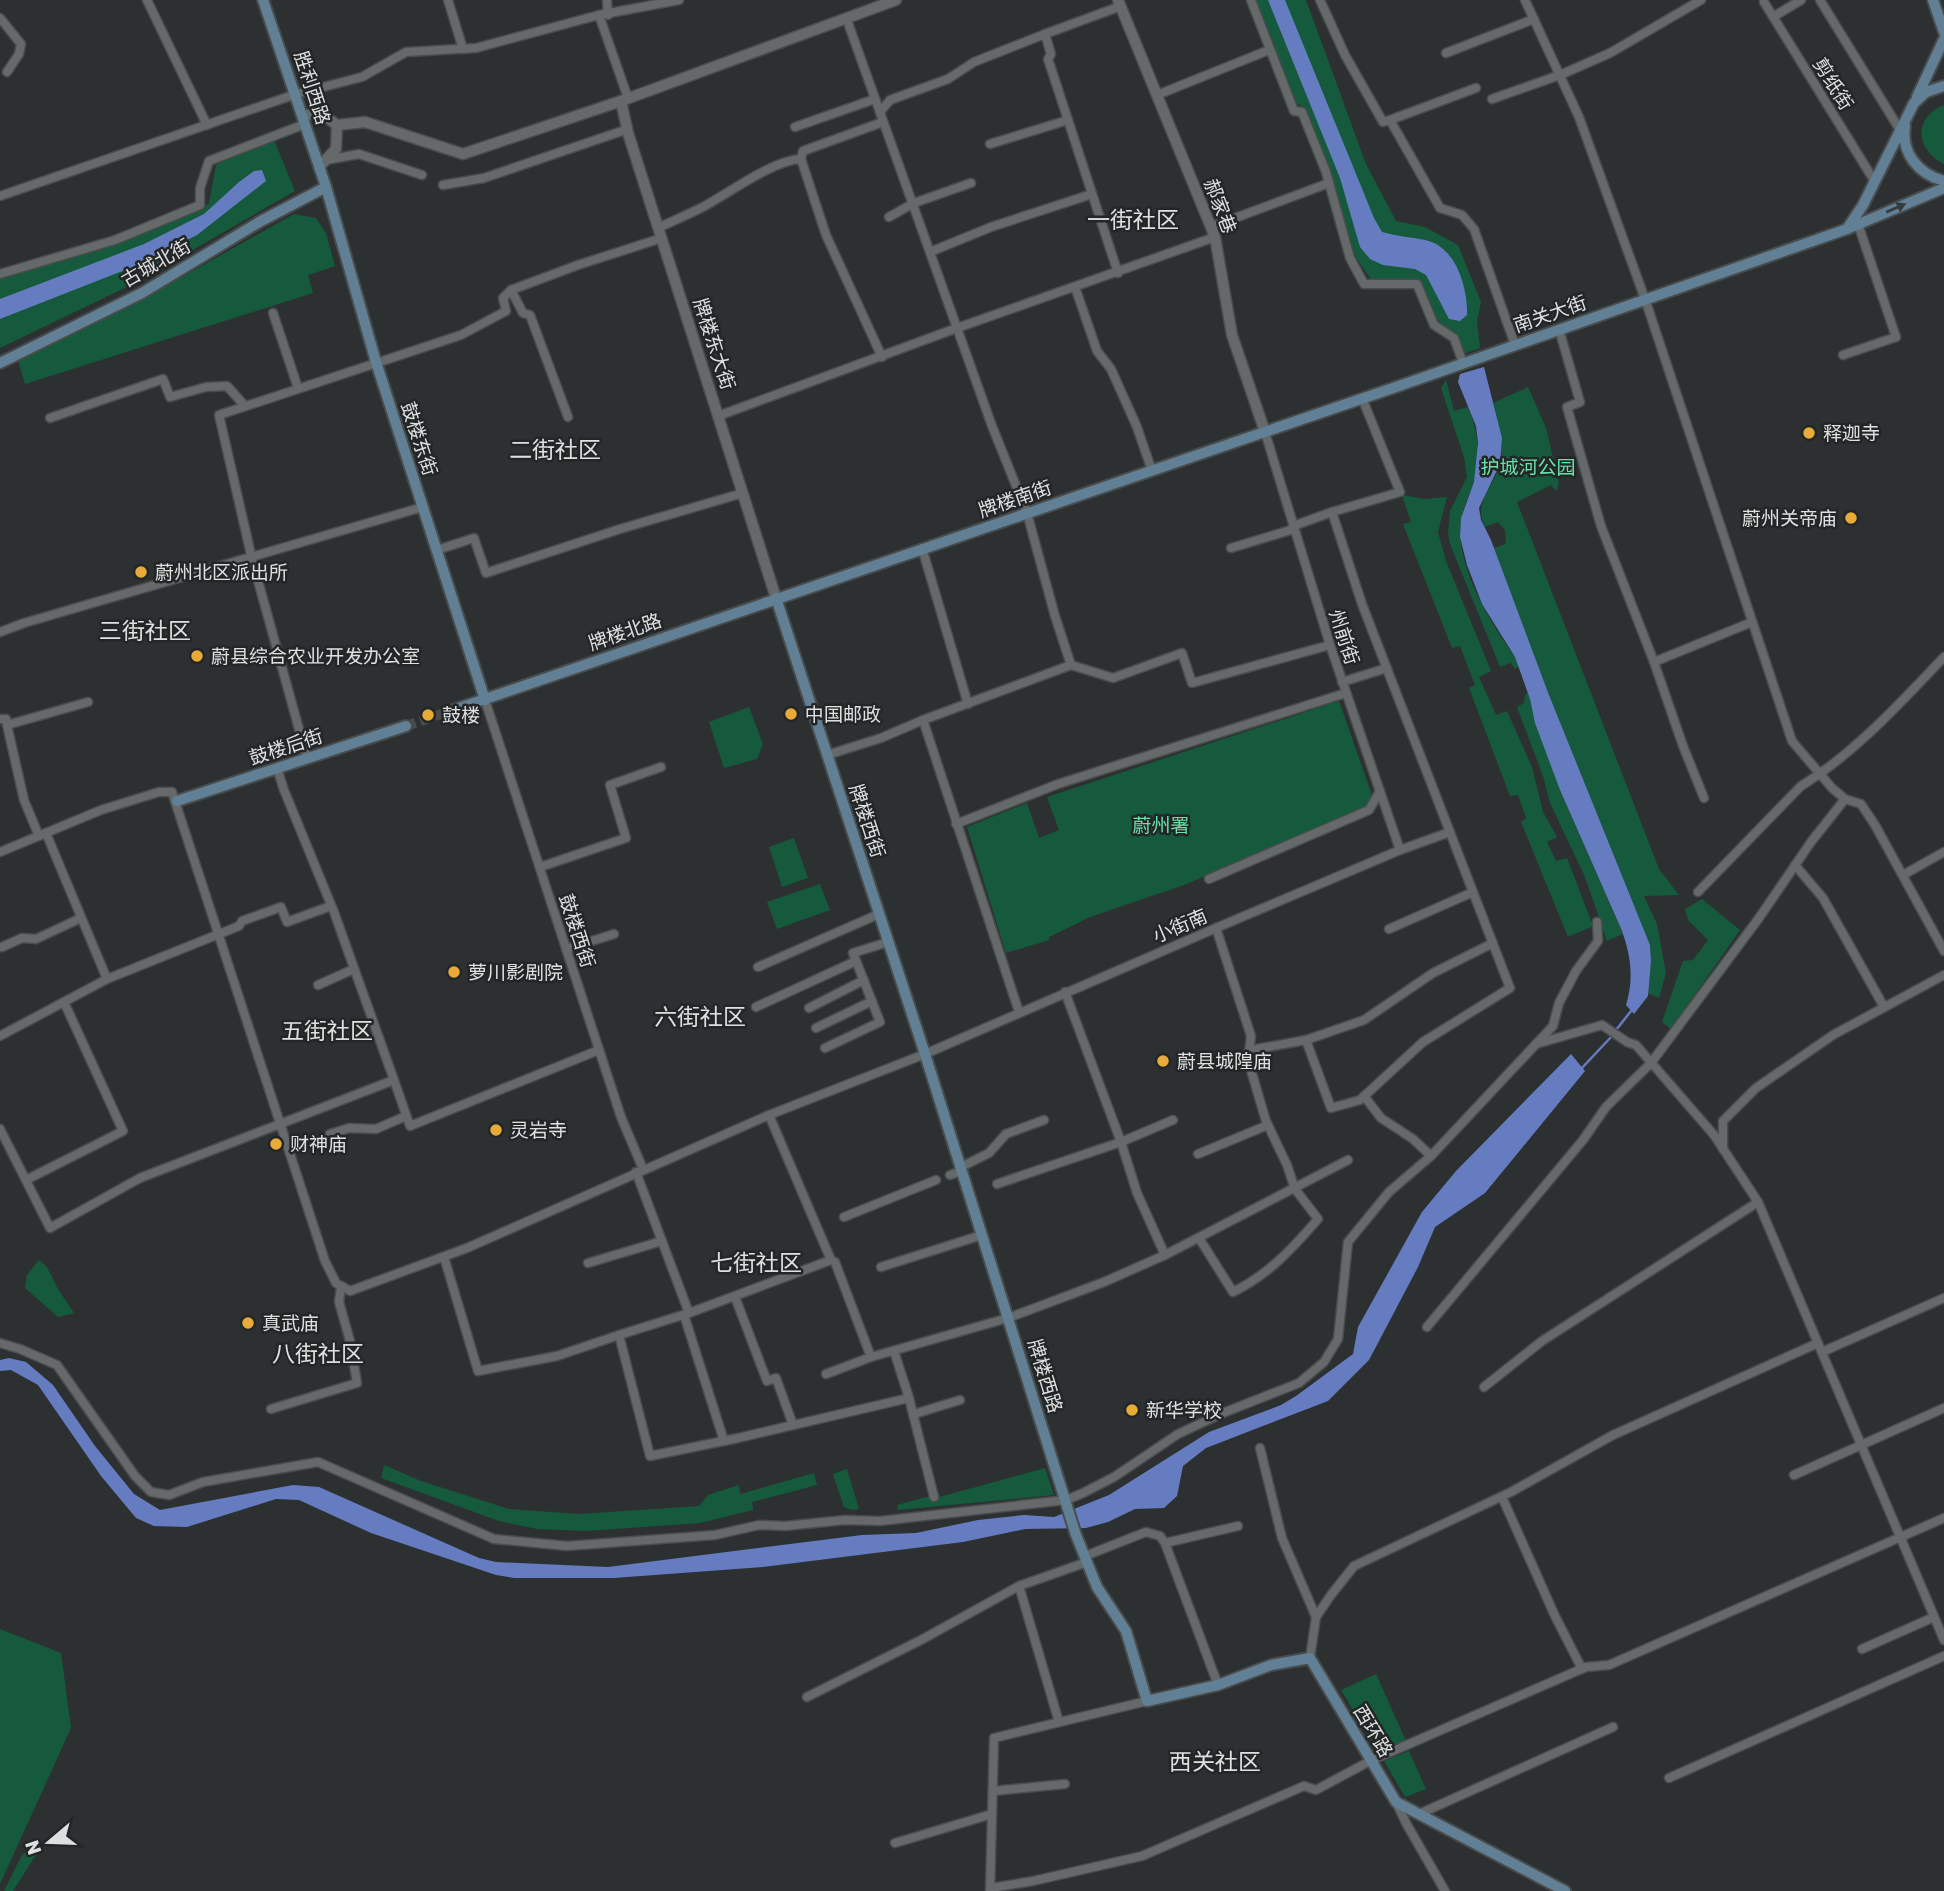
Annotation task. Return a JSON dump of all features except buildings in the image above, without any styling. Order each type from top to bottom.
[{"type":"main road","name":"胜利西路","points":[[263,0],[304,120],[322,163],[326,187]]},
{"type":"main road","points":[[1933,0],[1944,32]]},
{"type":"main road","points":[[1853,226],[1944,39]]},
{"type":"main road","points":[[1914,103],[1926,92],[1944,86]]},
{"type":"main road","points":[[1903,125],[1907,151],[1915,165],[1927,175],[1944,181]]},
{"type":"main road","name":"鼓楼东街","points":[[326,187],[376,362],[485,700]]},
{"type":"main road","name":"古城北街","points":[[0,363],[142,293],[261,221],[326,187]]},
{"type":"main road","name":"南关大街","points":[[1265,432],[1853,226],[1944,188]]},
{"type":"main road","name":"牌楼南街","points":[[776,598],[1265,432]]},
{"type":"main road","name":"牌楼北路","points":[[485,700],[776,598]]},
{"type":"main road","name":"牌楼西街","points":[[776,598],[925,1054]]},
{"type":"main road","points":[[453,710],[485,700]]},
{"type":"main road","name":"鼓楼后街","points":[[177,801],[405,726]]},
{"type":"main road","name":"牌楼西路","points":[[925,1054],[1076,1535],[1097,1587],[1126,1631],[1147,1701]]},
{"type":"main road","points":[[1147,1701],[1218,1685],[1271,1665],[1310,1658]]},
{"type":"main road","name":"西环路","points":[[1310,1658],[1396,1802]]},
{"type":"main road","points":[[1396,1802],[1565,1891]]},
{"type":"street","points":[[147,0],[207,125]]},
{"type":"street","points":[[448,0],[463,48]]},
{"type":"street","points":[[607,0],[603,15],[624,99]]},
{"type":"street","points":[[0,196],[296,94],[362,77],[405,52],[476,48],[603,15],[679,0]]},
{"type":"street","points":[[0,274],[115,240],[200,205],[200,188],[209,161],[319,112],[337,125],[365,122],[463,154],[847,20],[896,0]]},
{"type":"street","points":[[1251,0],[1294,111],[1301,112],[1329,183],[1350,258],[1364,284],[1417,284],[1434,325],[1454,338],[1463,363]]},
{"type":"street","points":[[1320,0],[1345,55],[1383,122],[1476,88]]},
{"type":"street","points":[[1525,0],[1579,117],[1645,299],[1791,741],[1845,799],[1861,804],[1944,951]]},
{"type":"street","points":[[1492,99],[1560,75],[1609,53],[1701,0]]},
{"type":"street","points":[[1773,17],[1801,0]]},
{"type":"street","points":[[1820,0],[1903,125]]},
{"type":"street","name":"剪纸街","points":[[1764,2],[1875,182]]},
{"type":"street","points":[[880,112],[890,100],[948,79],[974,62],[1119,3]]},
{"type":"street","name":"郝家巷","points":[[1119,3],[1215,237],[1232,335],[1265,432]]},
{"type":"street","points":[[0,18],[21,44],[19,54],[7,72]]},
{"type":"street","points":[[1446,53],[1534,19]]},
{"type":"street","points":[[847,20],[992,426],[1027,513],[1071,665]]},
{"type":"street","points":[[1045,34],[1051,54],[1048,59],[1118,273]]},
{"type":"street","points":[[1157,95],[1269,51]]},
{"type":"street","name":"牌楼东大街","points":[[624,99],[628,129],[776,598]]},
{"type":"street","points":[[795,127],[875,99]]},
{"type":"street","points":[[990,144],[1068,120]]},
{"type":"street","points":[[1390,120],[1440,208],[1462,215],[1474,229],[1516,345]]},
{"type":"street","points":[[882,357],[826,235],[802,159],[803,151],[883,122]]},
{"type":"street","points":[[322,163],[336,149],[337,125]]},
{"type":"street","points":[[443,185],[484,178],[628,129]]},
{"type":"street","points":[[322,163],[359,154],[422,175]]},
{"type":"street","points":[[307,758],[252,559],[219,415],[461,335],[506,311],[503,298],[511,290],[660,233],[732,189],[786,162],[802,159]]},
{"type":"street","points":[[889,217],[914,203],[971,183]]},
{"type":"street","points":[[1211,226],[1329,183]]},
{"type":"street","points":[[930,252],[991,227],[1092,194]]},
{"type":"street","points":[[1843,355],[1896,337],[1853,226]]},
{"type":"street","points":[[718,416],[1215,237]]},
{"type":"street","points":[[1075,288],[1097,351],[1111,369],[1137,427],[1152,471]]},
{"type":"street","points":[[511,290],[523,313],[530,315],[568,417]]},
{"type":"street","points":[[273,313],[298,388]]},
{"type":"street","points":[[1559,329],[1580,402],[1567,407],[1601,526],[1704,798]]},
{"type":"street","points":[[50,418],[163,379],[170,397],[206,387],[227,386],[245,406]]},
{"type":"street","points":[[1231,548],[1294,528],[1332,512],[1400,492],[1362,398]]},
{"type":"street","name":"州前街","points":[[1265,432],[1329,645],[1401,850]]},
{"type":"street","points":[[437,550],[474,538],[486,573],[620,529],[743,493]]},
{"type":"street","points":[[0,632],[423,507]]},
{"type":"street","points":[[1306,1040],[1331,1108],[1360,1100],[1423,1042],[1510,988],[1362,604],[1332,512]]},
{"type":"street","points":[[922,548],[968,704]]},
{"type":"street","points":[[1654,662],[1752,622]]},
{"type":"street","points":[[827,755],[881,738],[1071,665],[1113,678],[1182,653],[1192,683],[1329,645]]},
{"type":"street","points":[[1698,892],[1801,786],[1881,722],[1944,657]]},
{"type":"street","points":[[1342,682],[1387,668]]},
{"type":"street","points":[[956,824],[1058,784],[1346,693]]},
{"type":"street","name":"鼓楼西街","points":[[485,700],[687,1314],[724,1441]]},
{"type":"street","points":[[88,702],[4,722],[24,800],[107,979]]},
{"type":"street","points":[[923,720],[1019,1012]]},
{"type":"street","points":[[540,867],[626,838],[610,785],[661,767]]},
{"type":"street","points":[[277,768],[331,906],[410,1126],[599,1050]]},
{"type":"street","points":[[1209,879],[1369,810],[1380,790]]},
{"type":"street","points":[[0,852],[102,810],[159,792],[172,792],[177,801],[325,1261],[336,1283],[341,1286],[339,1302],[350,1341],[357,1383],[271,1409]]},
{"type":"street","points":[[1427,1327],[1583,1140],[1606,1107],[1651,1063],[1845,799]]},
{"type":"street","name":"小街南","points":[[341,1286],[350,1291],[444,1257],[769,1115],[925,1054],[1216,928],[1450,832]]},
{"type":"street","points":[[1903,875],[1944,852]]},
{"type":"street","points":[[1795,865],[1823,898],[1884,1007]]},
{"type":"street","points":[[1388,929],[1473,892]]},
{"type":"street","points":[[0,1036],[107,979],[239,926],[242,921],[281,907],[287,922],[331,906]]},
{"type":"street","points":[[758,967],[879,914]]},
{"type":"street","points":[[2,947],[22,939],[36,939],[81,918]]},
{"type":"street","points":[[0,1343],[57,1365],[135,1476],[151,1492],[169,1494],[203,1482],[318,1462],[494,1539],[567,1546],[715,1535],[759,1525],[785,1526],[845,1520],[880,1521],[1066,1501],[1114,1477],[1178,1434],[1300,1383],[1324,1362],[1338,1339],[1348,1242],[1389,1192],[1432,1156],[1552,1026],[1559,1003],[1576,971],[1598,941],[1597,922]]},
{"type":"street","points":[[1199,1238],[1233,1292],[1267,1272],[1318,1219],[1295,1189],[1268,1125],[1248,1060],[1251,1036],[1216,928]]},
{"type":"street","points":[[566,950],[614,934]]},
{"type":"street","points":[[825,1048],[880,1022],[853,953],[888,942]]},
{"type":"street","points":[[1251,1050],[1306,1040],[1364,1020],[1433,973],[1493,943]]},
{"type":"street","points":[[756,1007],[856,961]]},
{"type":"street","points":[[318,985],[354,969]]},
{"type":"street","points":[[1723,1149],[1723,1121],[1756,1088],[1833,1035],[1944,975]]},
{"type":"street","points":[[809,1008],[864,980]]},
{"type":"street","points":[[1065,992],[1121,1142],[1137,1193],[1165,1255]]},
{"type":"street","points":[[816,1028],[872,1000]]},
{"type":"street","points":[[26,1180],[123,1131],[64,1002]]},
{"type":"street","points":[[1536,1044],[1602,1025],[1636,1045],[1714,1135],[1758,1202],[1944,1640]]},
{"type":"street","points":[[0,1129],[50,1228],[140,1178],[394,1080]]},
{"type":"street","points":[[1364,1096],[1381,1118],[1413,1139],[1432,1156]]},
{"type":"street","points":[[769,1115],[831,1260],[835,1262],[871,1357]]},
{"type":"street","points":[[330,1134],[349,1128],[376,1129],[406,1116]]},
{"type":"street","points":[[950,1175],[989,1153],[1006,1134],[1044,1120]]},
{"type":"street","points":[[998,1184],[1121,1142],[1173,1120]]},
{"type":"street","points":[[1198,1154],[1268,1125]]},
{"type":"street","points":[[826,1374],[871,1357],[1008,1318],[1104,1282],[1199,1238],[1348,1160]]},
{"type":"street","points":[[844,1217],[936,1180]]},
{"type":"street","points":[[1484,1387],[1542,1341],[1758,1202]]},
{"type":"street","points":[[881,1267],[982,1235]]},
{"type":"street","points":[[588,1263],[662,1241]]},
{"type":"street","points":[[444,1257],[478,1371],[558,1356],[687,1314],[831,1260]]},
{"type":"street","points":[[735,1297],[767,1381],[776,1378],[793,1425]]},
{"type":"street","points":[[1822,1352],[1944,1298]]},
{"type":"street","points":[[619,1335],[650,1456],[909,1398]]},
{"type":"street","points":[[1310,1658],[1317,1617],[1354,1566],[1502,1497],[1613,1434],[1818,1343]]},
{"type":"street","points":[[894,1351],[914,1414],[934,1497]]},
{"type":"street","points":[[914,1414],[960,1400]]},
{"type":"street","points":[[1794,1475],[1944,1408]]},
{"type":"street","points":[[1260,1447],[1282,1538],[1317,1617]]},
{"type":"street","points":[[1502,1497],[1555,1616],[1582,1669]]},
{"type":"street","points":[[1147,1701],[994,1738],[991,1890],[1142,1856],[1304,1786],[1316,1790],[1370,1761],[1582,1669],[1609,1665],[1944,1518]]},
{"type":"street","points":[[1165,1543],[1238,1526]]},
{"type":"street","points":[[807,1697],[921,1640],[1019,1586],[1146,1532],[1160,1536],[1165,1543],[1218,1685]]},
{"type":"street","points":[[1019,1586],[1059,1722]]},
{"type":"street","points":[[1862,1649],[1934,1617]]},
{"type":"street","points":[[1669,1778],[1944,1656]]},
{"type":"street","points":[[1419,1814],[1613,1727]]},
{"type":"street","points":[[993,1791],[1065,1784]]},
{"type":"street","points":[[1396,1802],[1445,1891]]},
{"type":"street","points":[[895,1843],[992,1814]]},
{"type":"green space","points":[[1254,0],[1306,0],[1366,164],[1396,221],[1425,227],[1458,245],[1481,302],[1477,321],[1480,348],[1463,354],[1455,332],[1440,325],[1422,283],[1371,279],[1356,258],[1331,180],[1300,105],[1294,103]]},
{"type":"green space","points":[[1944,105],[1944,164],[1927,151],[1922,134],[1927,117]]},
{"type":"green space","points":[[274,140],[295,191],[137,282],[0,348],[0,278],[13,272],[116,245],[200,210],[209,203],[216,165],[234,152]]},
{"type":"green space","points":[[294,214],[316,218],[326,233],[335,266],[308,275],[313,293],[25,384],[18,360],[141,300]]},
{"type":"green space","name":"护城河公园","points":[[1446,380],[1454,411],[1468,407],[1478,445],[1476,475],[1461,521],[1463,556],[1476,593],[1515,657],[1519,666],[1515,669],[1511,663],[1500,667],[1450,544],[1450,511],[1467,477],[1464,457],[1441,388]]},
{"type":"green space","name":"护城河公园","points":[[1528,387],[1546,428],[1559,483],[1556,491],[1551,485],[1517,502],[1659,869],[1679,895],[1644,896],[1657,924],[1666,973],[1659,998],[1648,993],[1650,945],[1549,695],[1494,548],[1506,544],[1505,530],[1498,522],[1485,527],[1482,518],[1483,502],[1498,470],[1501,454],[1500,432],[1493,403]]},
{"type":"green space","name":"护城河公园","points":[[1402,495],[1425,499],[1447,497],[1438,532],[1446,561],[1491,671],[1479,677],[1496,715],[1507,711],[1532,767],[1543,812],[1557,837],[1547,842],[1556,861],[1567,858],[1593,926],[1568,937],[1521,822],[1526,818],[1518,795],[1510,796],[1469,688],[1475,685],[1460,646],[1452,648],[1403,524],[1411,522]]},
{"type":"green space","points":[[1528,692],[1560,790],[1623,934],[1607,941],[1585,877],[1550,803],[1543,776],[1517,707],[1524,703]]},
{"type":"green space","name":"蔚州署","points":[[1339,701],[1375,804],[1184,885],[1090,917],[1049,937],[1049,940],[1006,953],[967,827],[1027,803],[1039,838],[1059,830],[1047,797]]},
{"type":"green space","points":[[749,707],[763,744],[757,759],[724,768],[709,722]]},
{"type":"green space","points":[[794,838],[808,878],[782,887],[769,847]]},
{"type":"green space","points":[[820,884],[830,910],[777,929],[767,902]]},
{"type":"green space","points":[[1702,899],[1740,930],[1671,1029],[1662,1022],[1683,961],[1693,960],[1708,940],[1688,920],[1685,909]]},
{"type":"green space","points":[[39,1260],[47,1267],[74,1313],[58,1317],[25,1288],[27,1275]]},
{"type":"green space","points":[[384,1465],[421,1481],[509,1509],[579,1514],[699,1506],[708,1495],[739,1485],[740,1494],[814,1473],[817,1485],[752,1502],[753,1510],[700,1523],[586,1531],[537,1529],[499,1521],[381,1478]]},
{"type":"green space","points":[[1045,1468],[1054,1495],[898,1510],[897,1505],[930,1496],[932,1499]]},
{"type":"green space","points":[[847,1469],[859,1509],[844,1507],[833,1474]]},
{"type":"green space","points":[[0,1629],[61,1653],[71,1728],[0,1884]]},
{"type":"green space","points":[[1376,1674],[1406,1741],[1379,1753],[1341,1690]]},
{"type":"green space","points":[[1409,1751],[1426,1789],[1405,1797],[1384,1761]]},
{"type":"green space","points":[[31,1847],[37,1853],[13,1891],[4,1891],[22,1855]]},
{"type":"water","points":[[1268,0],[1285,0],[1382,232],[1436,244],[1452,259],[1462,281],[1467,304],[1467,315],[1460,321],[1449,319],[1426,275],[1415,269],[1383,265],[1370,259],[1360,247],[1340,178]]},
{"type":"water","points":[[262,170],[266,181],[197,235],[135,266],[0,319],[0,299],[144,244],[204,214],[239,182],[254,171]]},
{"type":"water","points":[[1484,367],[1502,438],[1500,464],[1479,508],[1481,520],[1650,945],[1648,996],[1634,1014],[1626,1005],[1630,968],[1622,931],[1560,790],[1535,723],[1530,699],[1515,657],[1482,604],[1460,537],[1461,518],[1474,482],[1478,443],[1476,426],[1458,382],[1460,374]]},
{"type":"water","points":[[1571,1054],[1585,1071],[1485,1193],[1435,1227],[1418,1267],[1369,1360],[1328,1401],[1206,1448],[1183,1466],[1177,1496],[1164,1508],[1135,1509],[1108,1522],[1086,1528],[1025,1529],[963,1542],[763,1567],[614,1578],[514,1578],[496,1575],[371,1533],[299,1500],[276,1499],[187,1527],[154,1526],[136,1518],[101,1476],[38,1385],[11,1370],[0,1371],[0,1360],[9,1358],[26,1362],[53,1385],[95,1446],[134,1494],[160,1510],[293,1485],[319,1487],[479,1558],[496,1562],[608,1567],[862,1535],[916,1533],[978,1520],[1024,1515],[1054,1517],[1109,1495],[1209,1432],[1281,1405],[1353,1354],[1358,1327],[1422,1212],[1456,1171]]},
{"type":"waterway","points":[[1616,1030],[1631,1011]]},
{"type":"waterway","points":[[1581,1069],[1612,1036]]},
{"type":"tunnel","points":[[406,726],[453,710]]},
{"type":"place","name":"释迦寺","points":[[1809,433]]},
{"type":"place","name":"蔚州关帝庙","points":[[1851,518]]},
{"type":"place","name":"蔚州北区派出所","points":[[141,572]]},
{"type":"place","name":"蔚县综合农业开发办公室","points":[[197,656]]},
{"type":"place","name":"中国邮政","points":[[791,714]]},
{"type":"place","name":"鼓楼","points":[[428,715]]},
{"type":"place","name":"萝川影剧院","points":[[454,972]]},
{"type":"place","name":"蔚县城隍庙","points":[[1163,1061]]},
{"type":"place","name":"灵岩寺","points":[[496,1130]]},
{"type":"place","name":"财神庙","points":[[276,1144]]},
{"type":"place","name":"真武庙","points":[[248,1323]]},
{"type":"place","name":"新华学校","points":[[1132,1410]]},
{"type":"district","name":"一街社区","points":[[1133,220]]},
{"type":"district","name":"二街社区","points":[[555,450]]},
{"type":"district","name":"三街社区","points":[[145,631]]},
{"type":"district","name":"六街社区","points":[[700,1017]]},
{"type":"district","name":"五街社区","points":[[327,1031]]},
{"type":"district","name":"七街社区","points":[[756,1263]]},
{"type":"district","name":"八街社区","points":[[318,1354]]},
{"type":"district","name":"西关社区","points":[[1215,1762]]}]
